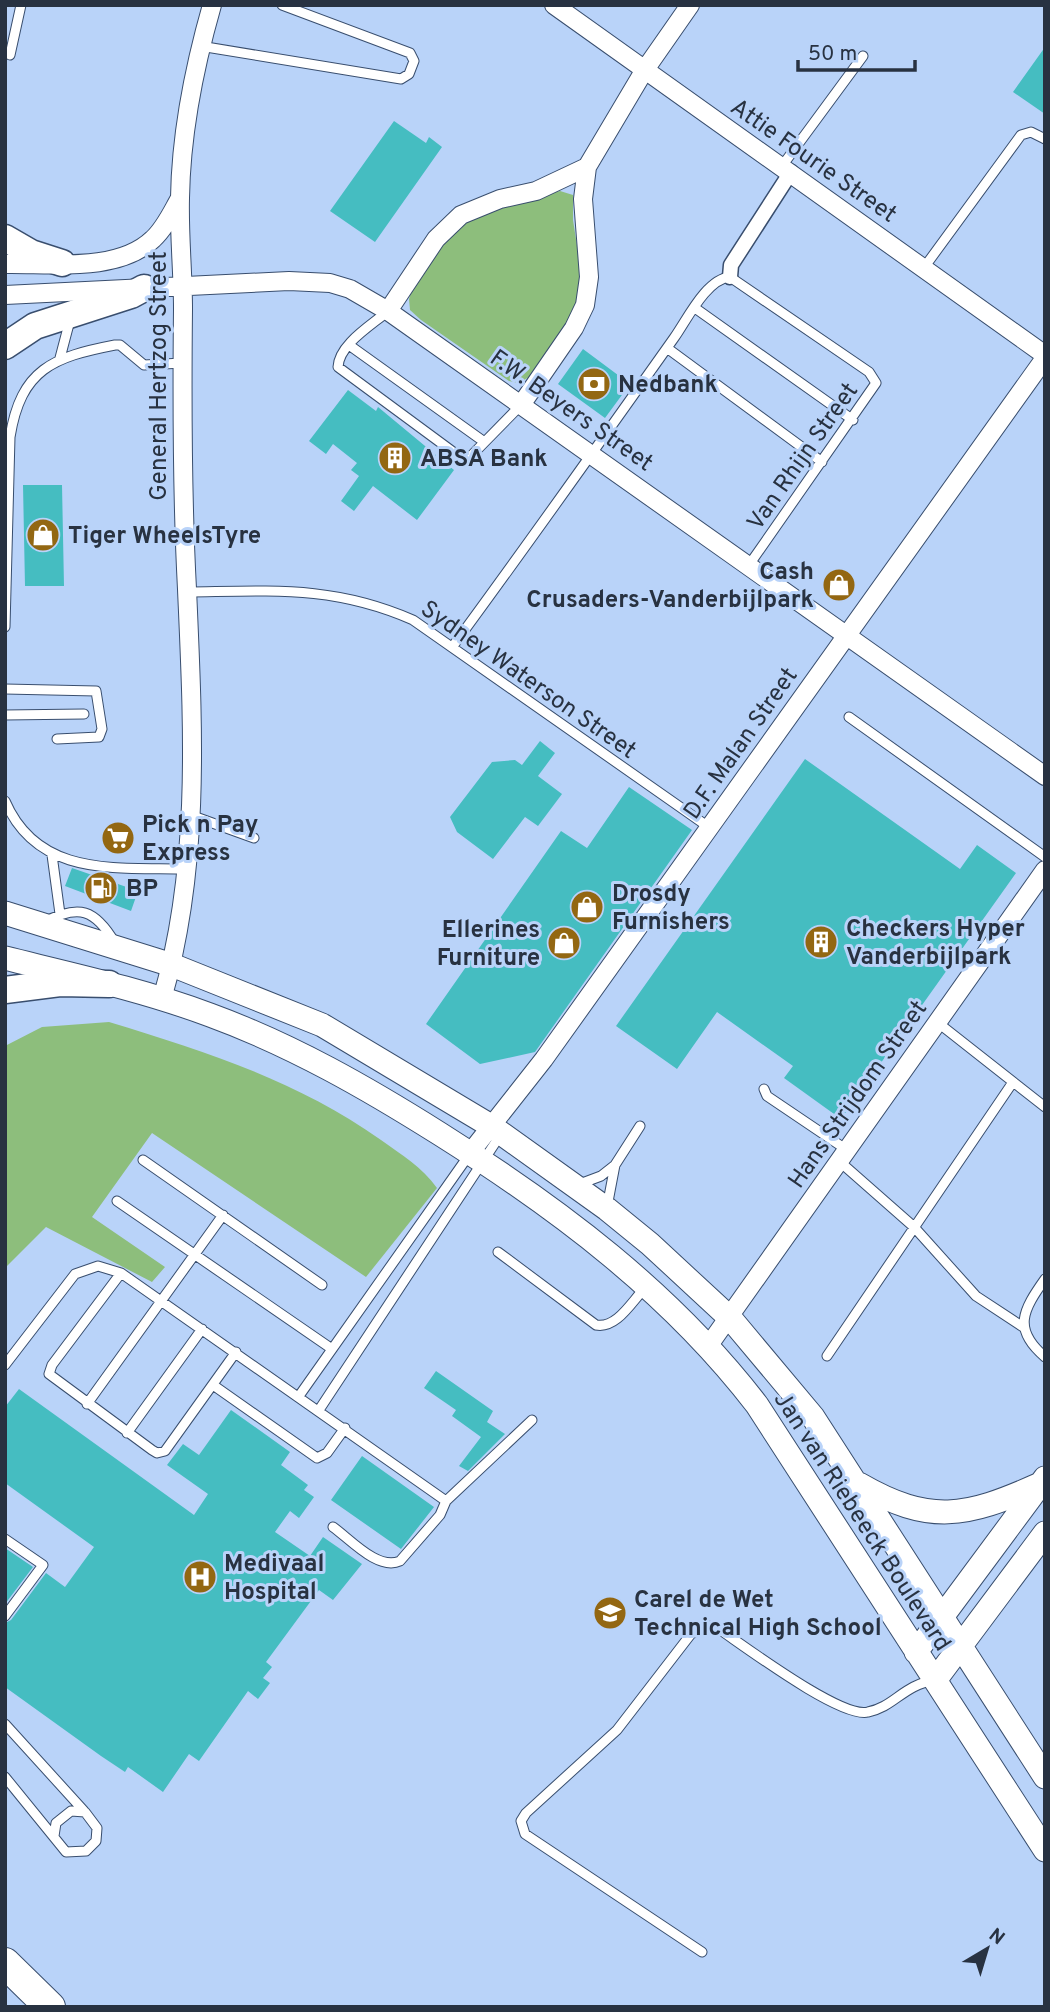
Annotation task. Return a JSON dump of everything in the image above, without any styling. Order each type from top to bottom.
[{"type":"main road","points":[[5,238],[31,253],[62,263]]},
{"type":"main road","points":[[5,346],[34,326],[131,295],[144,288]]},
{"type":"main road","points":[[5,990],[47,984],[109,984]]},
{"type":"main road","points":[[5,1963],[50,2007]]},
{"type":"street","name":"General Hertzog Street","points":[[162,999],[172,965],[193,816],[192,682],[182,488],[183,285],[180,198],[185,123],[212,5]]},
{"type":"street","name":"Attie Fourie Street","points":[[554,5],[1045,356]]},
{"type":"street","points":[[521,405],[574,328],[585,305],[589,277],[583,199],[587,167],[644,71],[690,5]]},
{"type":"street","points":[[388,311],[436,239],[461,215],[500,199],[536,191],[587,167]]},
{"type":"street","points":[[730,277],[731,265],[786,169]]},
{"type":"street","points":[[5,264],[105,261],[140,248],[152,240],[180,198]]},
{"type":"street","name":"F.W. Beyers Street","points":[[5,295],[183,285],[330,283],[350,289],[388,311],[594,455],[1045,776]]},
{"type":"street","name":"D.F. Malan Street","points":[[476,1157],[1045,356]]},
{"type":"street","name":"Hans Strijdom Street","points":[[709,1345],[731,1319],[1045,870]]},
{"type":"street","name":"Jan van Riebeeck Boulevard","points":[[5,913],[172,965],[322,1025],[496,1130],[607,1209],[650,1244],[731,1319],[813,1417],[1045,1777]]},
{"type":"street","name":"Jan van Riebeeck Boulevard","points":[[5,958],[162,999],[221,1019],[312,1060],[380,1097],[476,1157],[597,1242],[647,1285],[709,1345],[775,1431],[916,1652],[926,1681],[1045,1850]]},
{"type":"street","points":[[856,1482],[905,1506],[928,1512],[959,1513],[987,1507],[1043,1481]]},
{"type":"street","points":[[916,1652],[1043,1481]]},
{"type":"street","points":[[926,1681],[962,1648],[1045,1533]]},
{"type":"lane","points":[[9,55],[21,5]]},
{"type":"lane","points":[[201,46],[401,79],[409,74],[414,61],[410,53],[282,5]]},
{"type":"lane","points":[[786,169],[863,56]]},
{"type":"lane","points":[[923,269],[1021,135],[1031,132],[1045,139]]},
{"type":"lane","points":[[453,646],[594,455],[695,308],[718,279],[730,277]]},
{"type":"lane","name":"Van Rhijn Street","points":[[730,277],[874,377],[874,390],[750,565]]},
{"type":"lane","points":[[695,308],[853,420]]},
{"type":"lane","points":[[388,311],[349,345],[340,357],[338,367],[460,457],[470,457],[521,405]]},
{"type":"lane","points":[[60,358],[74,312]]},
{"type":"lane","points":[[5,627],[10,438],[13,418],[29,384],[60,358],[115,345],[120,345],[144,365],[183,363]]},
{"type":"lane","points":[[349,345],[483,441]]},
{"type":"lane","points":[[667,348],[822,462]]},
{"type":"lane","name":"Sydney Waterson Street","points":[[187,592],[283,591],[347,597],[375,603],[413,620],[710,828]]},
{"type":"lane","points":[[5,689],[96,691],[102,729],[99,737],[57,739]]},
{"type":"lane","points":[[5,715],[84,714]]},
{"type":"lane","points":[[849,717],[1045,857]]},
{"type":"lane","points":[[5,801],[12,818],[29,838],[52,855],[103,866],[187,869]]},
{"type":"lane","points":[[193,816],[254,838]]},
{"type":"lane","points":[[52,855],[60,914]]},
{"type":"lane","points":[[39,924],[60,914],[83,911],[96,917],[118,948]]},
{"type":"lane","points":[[937,1022],[1045,1107]]},
{"type":"lane","points":[[827,1356],[1013,1082]]},
{"type":"lane","points":[[764,1089],[767,1096],[843,1156],[914,1227],[976,1296],[1023,1326]]},
{"type":"lane","points":[[575,1186],[601,1176],[615,1165],[640,1126]]},
{"type":"lane","points":[[299,1396],[476,1157]]},
{"type":"lane","points":[[319,1410],[476,1157]]},
{"type":"lane","points":[[143,1160],[322,1285]]},
{"type":"lane","points":[[607,1209],[615,1165]]},
{"type":"lane","points":[[117,1201],[332,1349]]},
{"type":"lane","points":[[87,1404],[223,1215]]},
{"type":"lane","points":[[498,1252],[596,1325],[609,1325],[615,1321],[647,1285]]},
{"type":"lane","points":[[5,1365],[9,1351],[75,1274],[98,1266],[121,1273],[446,1501]]},
{"type":"lane","points":[[121,1273],[50,1370],[53,1379],[127,1433],[157,1453],[165,1451],[236,1352]]},
{"type":"lane","points":[[1045,1279],[1031,1299],[1023,1326],[1028,1340],[1045,1357]]},
{"type":"lane","points":[[127,1433],[202,1329]]},
{"type":"lane","points":[[213,1385],[317,1458],[327,1453],[345,1428]]},
{"type":"lane","points":[[333,1527],[381,1562],[393,1564],[400,1561],[440,1515],[446,1501],[532,1420]]},
{"type":"lane","points":[[5,1539],[43,1564],[5,1616]]},
{"type":"lane","points":[[702,1952],[525,1834],[521,1828],[526,1813],[617,1730],[691,1634],[707,1626],[716,1627],[816,1693],[854,1713],[876,1710],[926,1681]]},
{"type":"lane","points":[[5,1724],[95,1821],[97,1835],[86,1851],[66,1852],[5,1777]]},
{"type":"lane","points":[[54,1836],[60,1817],[71,1811],[85,1812]]},
{"type":"green space","points":[[560,191],[573,195],[573,220],[582,278],[575,314],[534,374],[519,383],[509,381],[421,320],[410,310],[409,299],[413,286],[453,229],[476,212]]},
{"type":"green space","points":[[109,1022],[216,1057],[316,1100],[404,1156],[437,1188],[366,1277],[152,1133],[92,1217],[165,1267],[152,1282],[46,1227],[5,1268],[5,1046],[42,1027]]},
{"type":"building","points":[[1045,47],[1045,114],[1013,92]]},
{"type":"building","points":[[394,121],[426,143],[429,137],[442,147],[375,242],[330,211]]},
{"type":"building","name":"Nedbank","points":[[583,349],[630,384],[605,418],[558,384]]},
{"type":"building","name":"ABSA Bank","points":[[348,390],[376,411],[378,407],[454,470],[417,520],[373,486],[354,511],[341,501],[359,476],[351,470],[357,463],[333,444],[326,454],[309,441]]},
{"type":"building","name":"Tiger WheelsTyre","points":[[23,485],[62,485],[64,586],[25,586]]},
{"type":"building","points":[[540,741],[555,753],[538,776],[562,794],[538,826],[525,817],[493,859],[457,832],[450,817],[492,762],[515,760],[522,765]]},
{"type":"building","name":"Checkers Hyper Vanderbijlpark","points":[[805,759],[960,869],[977,845],[1016,873],[841,1119],[784,1078],[793,1066],[717,1012],[677,1069],[616,1026]]},
{"type":"building","points":[[629,787],[692,830],[535,1052],[480,1064],[426,1024],[561,831],[587,848]]},
{"type":"building","points":[[72,868],[138,891],[131,911],[65,886]]},
{"type":"building","points":[[436,1371],[493,1411],[487,1422],[505,1434],[468,1471],[459,1466],[481,1437],[452,1416],[456,1410],[424,1388]]},
{"type":"building","points":[[19,1389],[194,1515],[208,1494],[167,1465],[183,1444],[199,1455],[231,1410],[290,1452],[281,1465],[308,1485],[304,1490],[314,1497],[299,1518],[290,1511],[275,1532],[310,1556],[323,1537],[362,1564],[333,1600],[319,1590],[266,1662],[272,1667],[263,1678],[270,1683],[258,1699],[248,1691],[199,1761],[189,1754],[163,1792],[128,1767],[125,1772],[5,1687],[5,1623],[11,1620],[46,1573],[65,1587],[94,1547],[5,1483],[5,1407]]},
{"type":"building","points":[[362,1456],[434,1507],[401,1549],[331,1500]]},
{"type":"building","points":[[5,1548],[33,1567],[5,1604]]},
{"type":"place","name":"Nedbank","points":[[594,384]]},
{"type":"place","name":"ABSA Bank","points":[[395,458]]},
{"type":"place","name":"Tiger WheelsTyre","points":[[43,535]]},
{"type":"place","name":"Cash Crusaders-Vanderbijlpark","points":[[839,585]]},
{"type":"place","name":"Pick n Pay Express","points":[[118,838]]},
{"type":"place","name":"BP","points":[[101,888]]},
{"type":"place","name":"Drosdy Furnishers","points":[[587,907]]},
{"type":"place","name":"Checkers Hyper Vanderbijlpark","points":[[821,942]]},
{"type":"place","name":"Ellerines Furniture","points":[[564,943]]},
{"type":"place","name":"Medivaal Hospital","points":[[200,1577]]},
{"type":"place","name":"Carel de Wet Technical High School","points":[[610,1613]]}]
